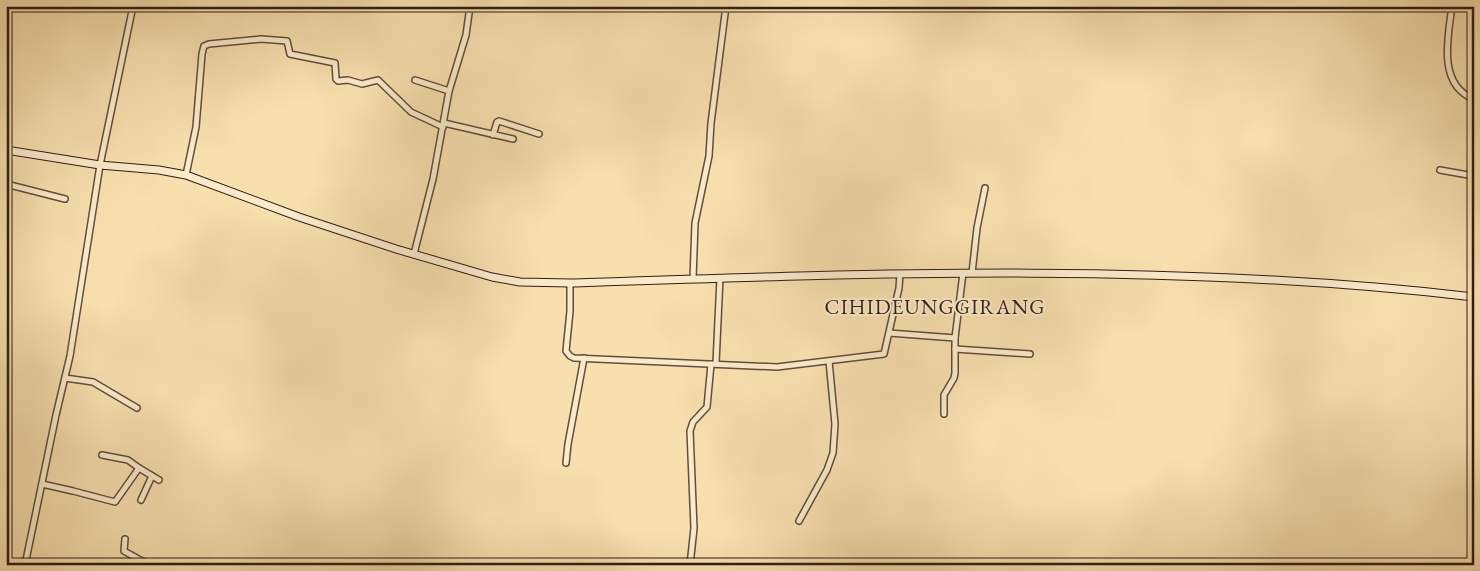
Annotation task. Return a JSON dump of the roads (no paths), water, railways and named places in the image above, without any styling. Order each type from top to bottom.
[{"type":"main road","points":[[6,150],[186,175],[299,217],[414,254],[508,281],[570,283],[962,272],[1069,273],[1236,278],[1426,291],[1474,297]]},
{"type":"street","points":[[26,565],[65,378],[78,308],[100,164],[133,6]]},
{"type":"street","points":[[414,254],[433,179],[450,90],[466,35],[470,6]]},
{"type":"street","points":[[693,279],[695,223],[709,156],[711,122],[726,6]]},
{"type":"street","points":[[1452,6],[1447,58],[1449,72],[1458,89],[1474,100]]},
{"type":"street","points":[[186,175],[196,127],[202,54],[204,46],[209,44],[261,39],[287,41],[290,54],[335,63],[336,79],[338,81],[348,80],[362,84],[378,80],[412,112],[443,125],[513,139]]},
{"type":"street","points":[[415,80],[450,90]]},
{"type":"street","points":[[493,134],[497,122],[500,121],[539,134]]},
{"type":"street","points":[[1440,170],[1474,176]]},
{"type":"street","points":[[6,184],[65,199]]},
{"type":"street","points":[[972,273],[977,228],[985,188]]},
{"type":"street","points":[[944,414],[944,395],[955,373],[955,338],[962,272]]},
{"type":"street","points":[[570,283],[570,318],[566,351],[570,356],[777,367],[884,354],[899,288],[900,274]]},
{"type":"street","points":[[690,565],[694,528],[690,431],[693,422],[706,410],[708,404],[714,363],[720,278]]},
{"type":"street","points":[[889,333],[955,338]]},
{"type":"street","points":[[955,349],[1030,354]]},
{"type":"street","points":[[566,464],[584,358]]},
{"type":"street","points":[[799,521],[827,470],[833,453],[835,424],[829,361]]},
{"type":"street","points":[[65,378],[93,382],[138,408]]},
{"type":"street","points":[[102,455],[128,460],[158,480]]},
{"type":"street","points":[[42,484],[115,502],[139,468]]},
{"type":"street","points":[[141,500],[152,476]]},
{"type":"street","points":[[125,539],[124,550],[142,561],[154,565]]},
{"type":"district","name":"CIHIDEUNGGIRANG","points":[[935,306]]}]
